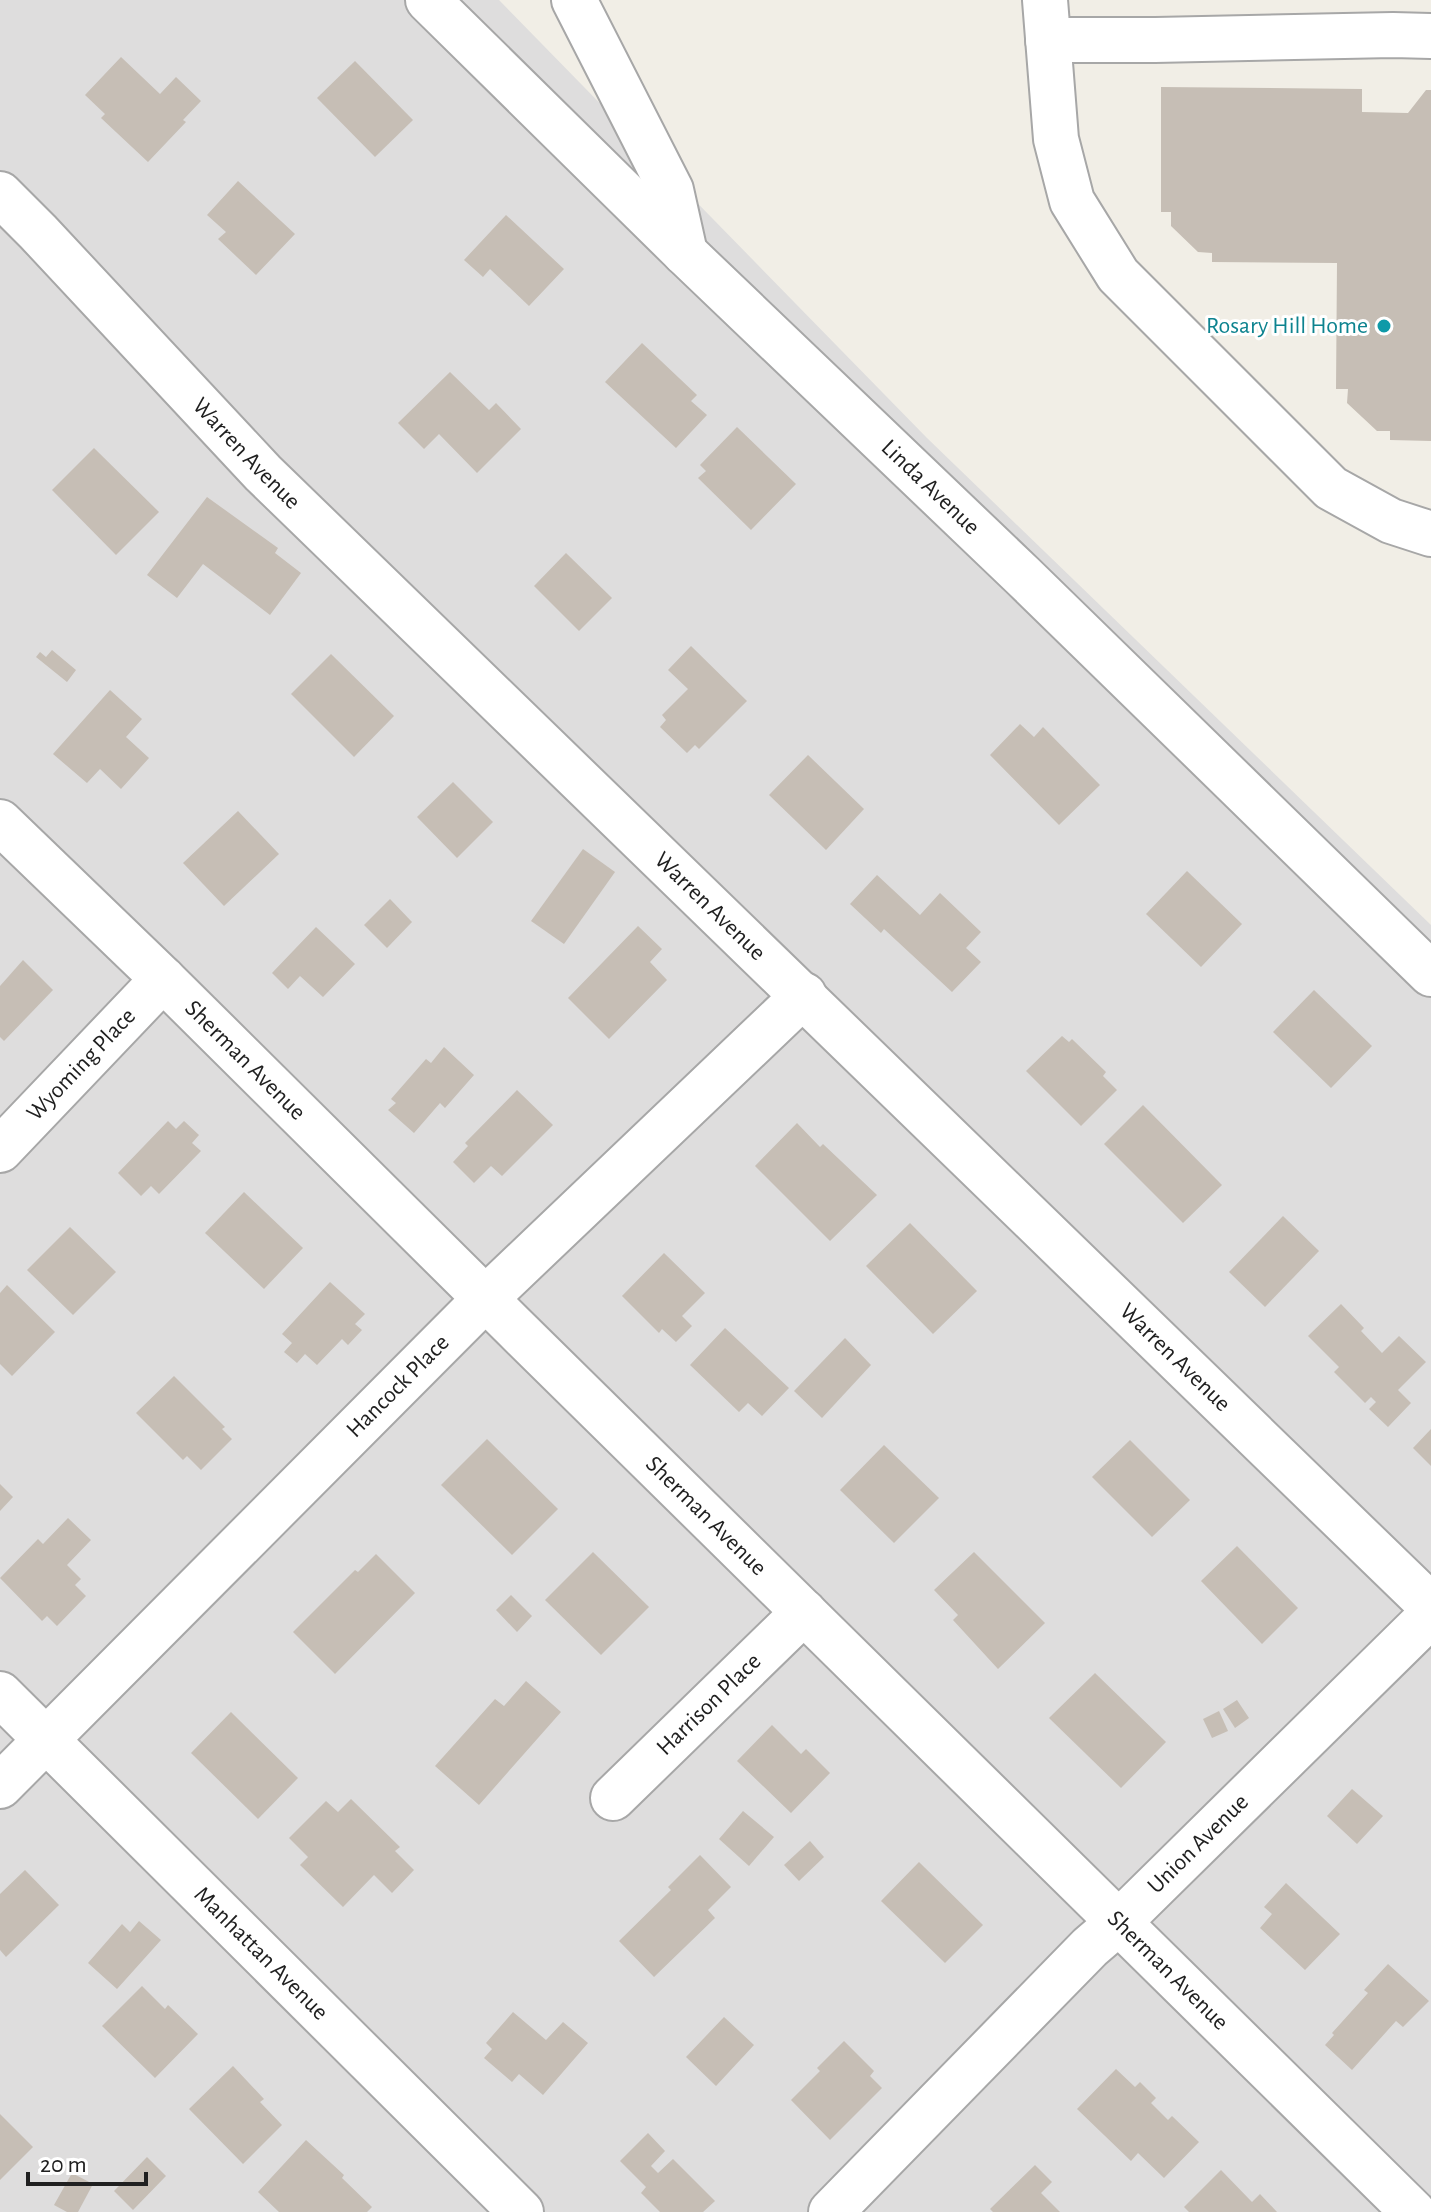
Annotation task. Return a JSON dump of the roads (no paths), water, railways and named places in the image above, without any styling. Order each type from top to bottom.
[{"type":"street","name":"Linda Avenue","points":[[428,0],[685,253],[1431,974]]},
{"type":"street","points":[[574,0],[671,190],[685,253]]},
{"type":"street","points":[[1431,36],[1155,40],[1047,20],[1056,139],[1072,201],[1118,275],[1331,488],[1391,521],[1431,534]]},
{"type":"street","name":"Warren Avenue","points":[[0,194],[263,473],[1431,1606]]},
{"type":"street","name":"Sherman Avenue","points":[[0,822],[1413,2212]]},
{"type":"street","name":"Wyoming Place","points":[[0,1150],[163,979]]},
{"type":"street","name":"Hancock Place","points":[[0,1786],[486,1298],[804,995]]},
{"type":"street","name":"Harrison Place","points":[[613,1798],[804,1612]]},
{"type":"street","name":"Union Avenue","points":[[831,2212],[1090,1947],[1431,1615]]},
{"type":"street","name":"Manhattan Avenue","points":[[0,1694],[521,2212]]},
{"type":"place","name":"Rosary Hill Home","points":[[1384,326]]}]
